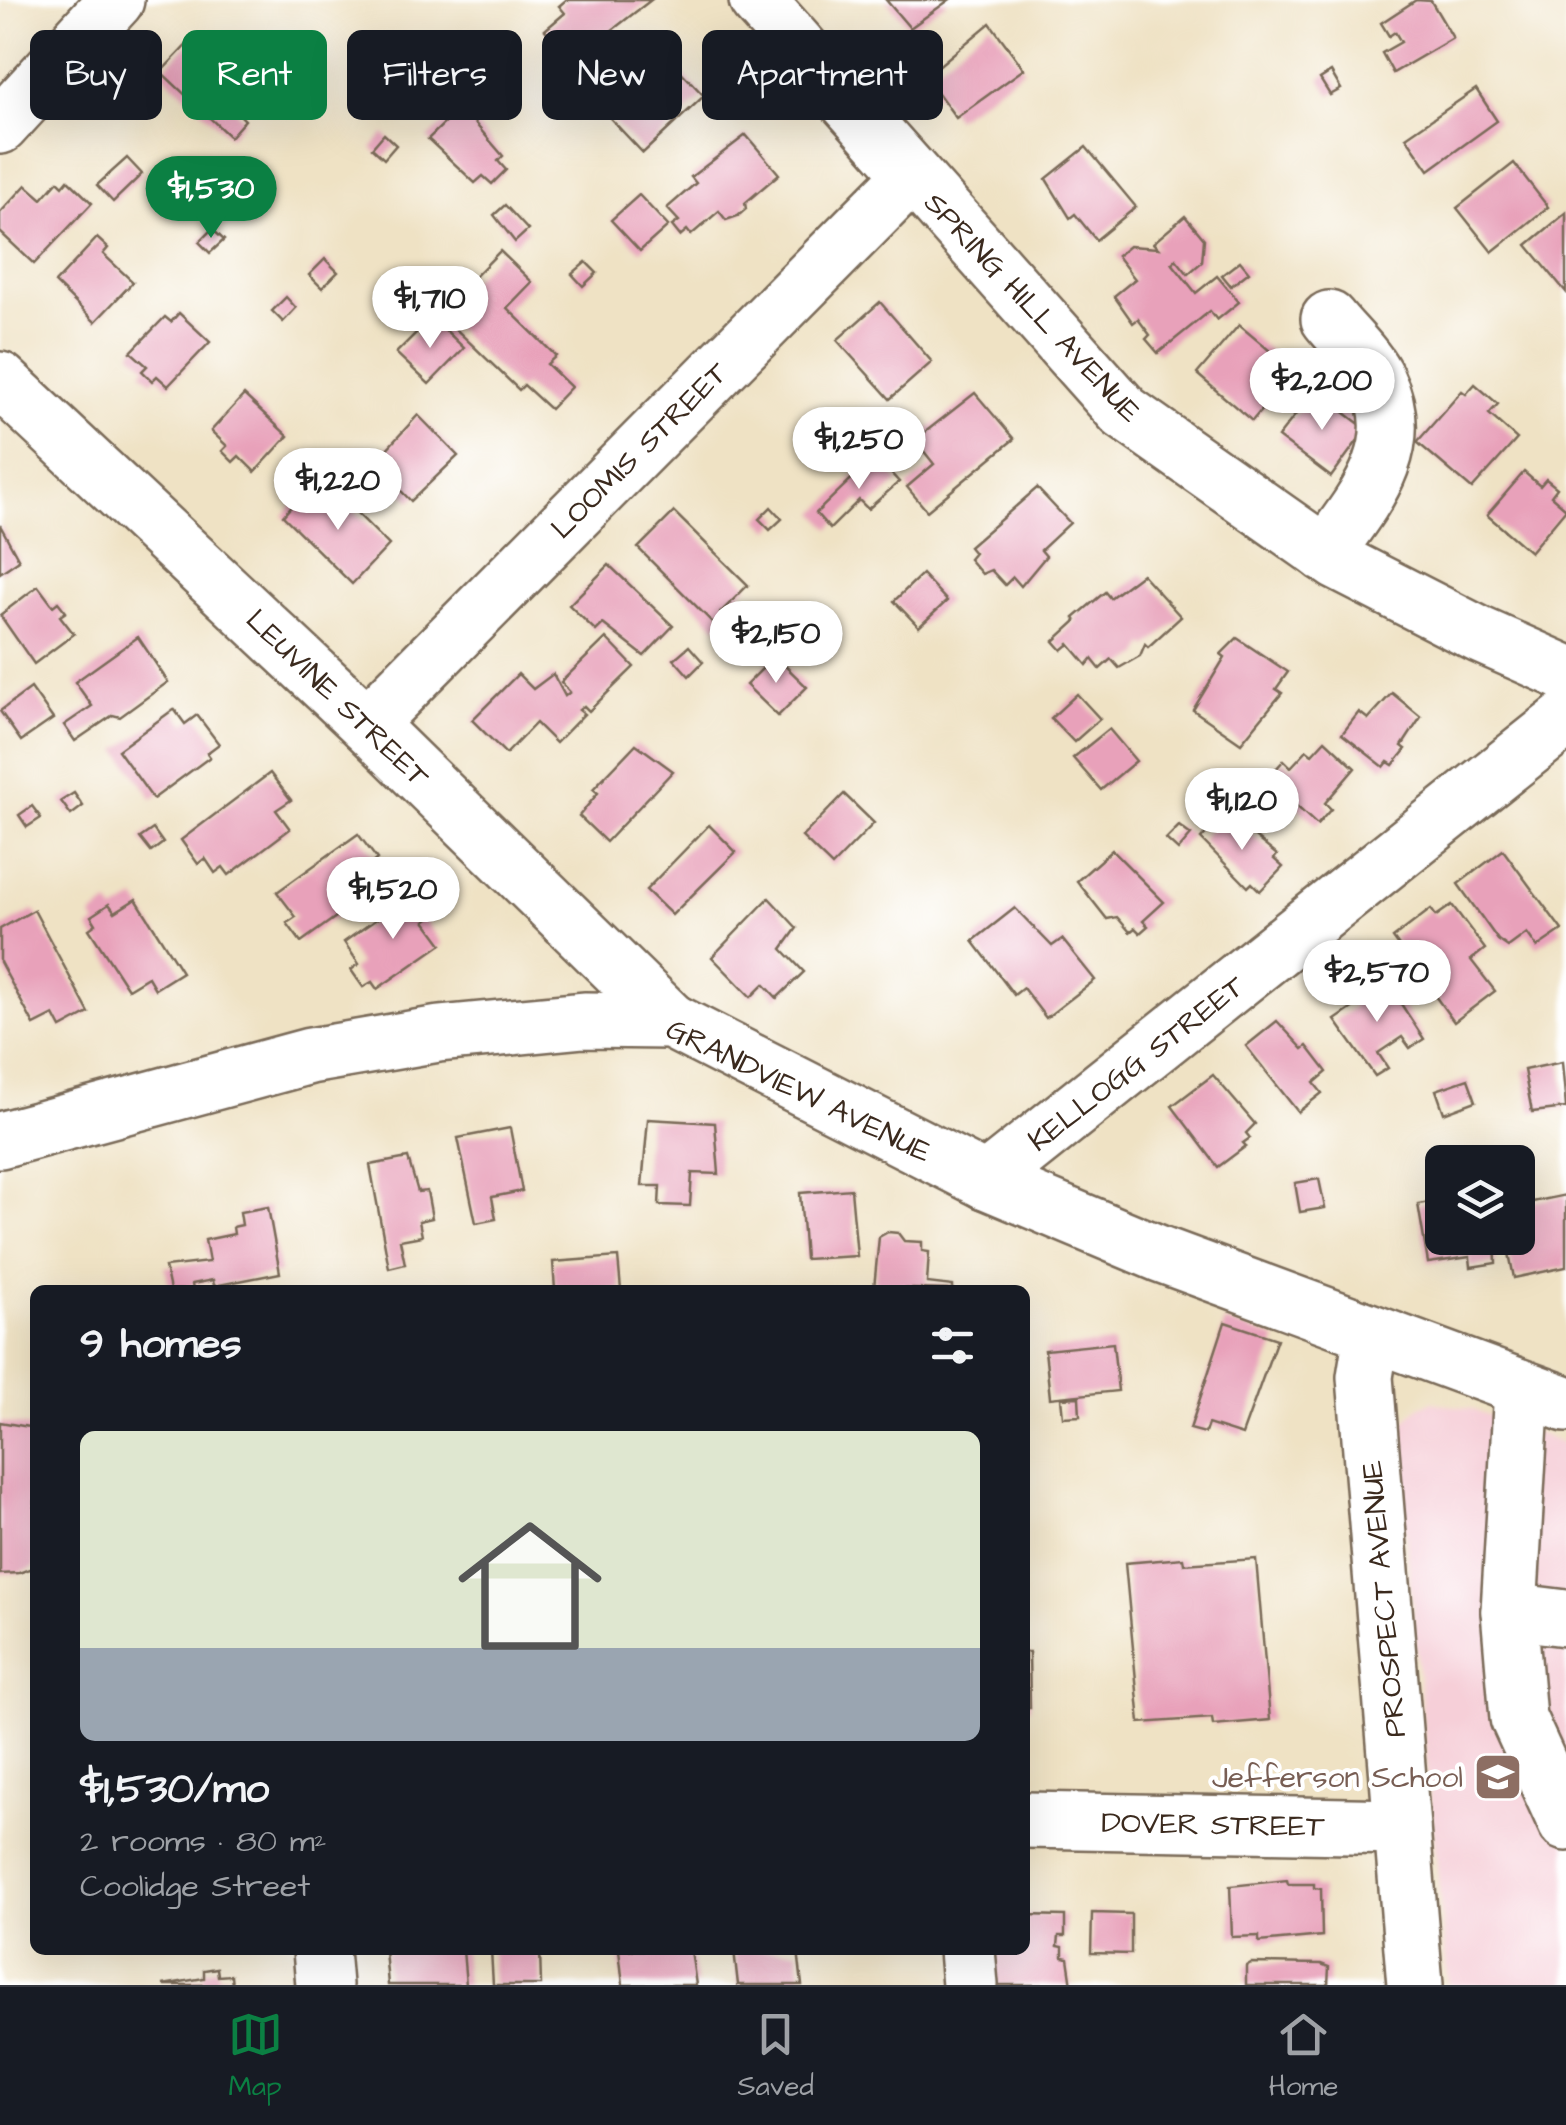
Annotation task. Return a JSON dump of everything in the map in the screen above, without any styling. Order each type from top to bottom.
[{"type":"street","points":[[0,126],[116,0]]},
{"type":"street","name":"SPRING HILL AVENUE","points":[[780,8],[910,177],[1124,412],[1326,554],[1480,636],[1566,673]]},
{"type":"street","name":"LOOMIS STREET","points":[[367,724],[910,177]]},
{"type":"street","points":[[1326,554],[1364,499],[1383,462],[1392,424],[1376,378],[1328,319]]},
{"type":"street","name":"LEUVINE STREET","points":[[0,380],[367,724],[670,1021]]},
{"type":"street","name":"KELLOGG STREET","points":[[986,1181],[1566,719]]},
{"type":"street","name":"GRANDVIEW AVENUE","points":[[0,1140],[310,1056],[439,1034],[584,1020],[670,1021],[986,1181],[1160,1254],[1544,1396]]},
{"type":"street","name":"PROSPECT AVENUE","points":[[1372,1333],[1365,1376],[1415,1985]]},
{"type":"street","points":[[1544,1396],[1509,1611],[1518,1718],[1566,1822]]},
{"type":"street","points":[[1509,1611],[1566,1618]]},
{"type":"street","name":"DOVER STREET","points":[[1030,1820],[1402,1827]]},
{"type":"street","points":[[322,1955],[324,1985]]},
{"type":"street","points":[[967,1955],[970,1985]]},
{"type":"shaded area","name":"Jefferson School","points":[[1432,1402],[1472,1409],[1566,1444],[1566,1985],[1448,1985],[1398,1455],[1403,1423],[1420,1406]]},
{"type":"building","points":[[566,0],[651,0],[612,30],[545,30],[565,13],[559,6]]},
{"type":"building","points":[[886,0],[949,0],[910,28]]},
{"type":"building","points":[[1416,0],[1431,1],[1453,38],[1393,73],[1382,53],[1401,42],[1395,32],[1389,36],[1381,23]]},
{"type":"building","points":[[990,23],[1024,69],[956,118],[943,100],[943,62]]},
{"type":"building","points":[[182,50],[182,92],[162,71]]},
{"type":"building","points":[[1331,72],[1341,89],[1330,95],[1320,79]]},
{"type":"building","points":[[682,73],[702,94],[682,117]]},
{"type":"building","points":[[1476,89],[1497,121],[1429,170],[1406,137]]},
{"type":"building","points":[[212,120],[245,120],[230,137]]},
{"type":"building","points":[[448,120],[472,120],[503,156],[498,161],[506,170],[492,184],[483,176],[475,183],[428,139]]},
{"type":"building","points":[[612,120],[678,120],[643,153]]},
{"type":"building","points":[[384,134],[396,145],[384,159],[372,148]]},
{"type":"building","points":[[746,135],[779,174],[745,203],[746,209],[738,216],[726,220],[719,211],[691,235],[687,230],[680,236],[672,226],[679,221],[667,208],[696,183],[691,177]]},
{"type":"building","points":[[1086,147],[1136,207],[1096,240],[1075,214],[1070,218],[1046,179]]},
{"type":"building","points":[[127,158],[142,174],[113,202],[97,185]]},
{"type":"building","points":[[1514,163],[1548,207],[1492,252],[1457,208]]},
{"type":"building","points":[[68,180],[92,203],[34,264],[0,232],[0,213],[26,185],[42,199],[58,181],[63,186]]},
{"type":"building","points":[[639,195],[668,226],[640,251],[611,220]]},
{"type":"building","points":[[505,205],[528,230],[515,242],[494,215]]},
{"type":"building","points":[[1566,213],[1566,292],[1527,245]]},
{"type":"building","points":[[1185,216],[1204,239],[1202,262],[1188,274],[1176,259],[1172,263],[1196,293],[1217,276],[1239,302],[1217,320],[1210,311],[1158,353],[1146,339],[1150,335],[1138,319],[1133,323],[1114,296],[1135,279],[1117,256],[1129,246],[1158,248],[1153,243]]},
{"type":"building","points":[[212,229],[224,240],[210,253],[199,242]]},
{"type":"building","points":[[97,238],[108,248],[103,254],[133,282],[95,322],[55,283]]},
{"type":"building","points":[[500,251],[532,282],[507,308],[556,356],[547,364],[571,387],[550,409],[524,385],[519,390],[439,313]]},
{"type":"building","points":[[325,259],[338,272],[322,288],[309,275]]},
{"type":"building","points":[[1240,261],[1249,272],[1231,286],[1222,275]]},
{"type":"building","points":[[586,262],[597,273],[583,286],[572,274]]},
{"type":"building","points":[[286,297],[296,308],[283,322],[272,311]]},
{"type":"building","points":[[880,302],[932,362],[890,399],[837,340]]},
{"type":"building","points":[[179,313],[210,342],[168,386],[157,376],[152,381],[142,371],[147,366],[131,352],[165,317],[171,322]]},
{"type":"building","points":[[432,317],[464,348],[429,384],[396,353]]},
{"type":"building","points":[[1239,325],[1294,371],[1252,421],[1197,374]]},
{"type":"building","points":[[1475,384],[1498,404],[1489,414],[1517,439],[1472,489],[1417,442],[1462,391],[1466,394]]},
{"type":"building","points":[[1315,390],[1366,429],[1331,477],[1278,437]]},
{"type":"building","points":[[975,393],[1014,439],[927,511],[907,487],[934,464],[915,440]]},
{"type":"building","points":[[244,395],[288,436],[255,472],[239,456],[233,462],[222,451],[227,446],[211,431]]},
{"type":"building","points":[[418,415],[458,456],[411,501],[374,463]]},
{"type":"building","points":[[875,456],[899,482],[868,509],[859,500],[830,529],[816,513]]},
{"type":"building","points":[[1524,472],[1540,486],[1546,479],[1557,488],[1551,496],[1566,509],[1530,552],[1487,515]]},
{"type":"building","points":[[329,485],[389,545],[352,584],[283,516],[295,502],[304,510]]},
{"type":"building","points":[[1037,488],[1070,523],[1041,550],[1046,556],[1021,586],[1013,577],[1005,585],[991,570],[982,574],[969,559],[974,553],[969,547]]},
{"type":"building","points":[[771,507],[782,519],[770,530],[759,519]]},
{"type":"building","points":[[674,512],[748,585],[720,613],[726,619],[717,627],[638,548]]},
{"type":"building","points":[[0,525],[19,560],[0,573]]},
{"type":"building","points":[[609,565],[673,626],[644,656],[603,624],[596,631],[569,605]]},
{"type":"building","points":[[922,574],[947,601],[919,627],[894,601]]},
{"type":"building","points":[[1142,574],[1181,617],[1148,647],[1145,644],[1140,656],[1119,668],[1111,659],[1100,669],[1092,659],[1087,665],[1069,644],[1062,650],[1054,641],[1105,592],[1110,598]]},
{"type":"building","points":[[38,586],[53,606],[58,602],[66,612],[60,616],[74,634],[34,664],[0,615]]},
{"type":"building","points":[[138,637],[168,682],[120,717],[113,715],[75,741],[64,725],[92,706],[75,682]]},
{"type":"building","points":[[606,638],[634,667],[589,711],[584,706],[579,710],[584,714],[556,743],[536,723],[506,754],[472,720],[518,674],[533,689],[553,674],[565,696],[570,692],[561,682]]},
{"type":"building","points":[[1237,638],[1288,672],[1276,689],[1282,693],[1241,743],[1193,710],[1225,657],[1221,654]]},
{"type":"building","points":[[689,646],[703,662],[689,676],[674,659]]},
{"type":"building","points":[[775,656],[807,687],[778,716],[746,685]]},
{"type":"building","points":[[31,688],[53,719],[21,741],[0,711]]},
{"type":"building","points":[[1392,693],[1421,717],[1402,746],[1406,749],[1393,765],[1388,762],[1384,767],[1342,734],[1359,712],[1368,719]]},
{"type":"building","points":[[1077,694],[1100,719],[1074,742],[1051,718]]},
{"type":"building","points":[[174,709],[185,724],[197,715],[219,744],[207,753],[210,757],[153,799],[118,750]]},
{"type":"building","points":[[1109,729],[1136,761],[1101,790],[1073,758]]},
{"type":"building","points":[[1325,740],[1355,768],[1325,803],[1331,809],[1317,825],[1267,779],[1284,760],[1291,767],[1307,750],[1312,754]]},
{"type":"building","points":[[636,744],[673,771],[606,842],[579,816],[598,793],[593,789]]},
{"type":"building","points":[[270,773],[291,800],[276,810],[290,829],[229,875],[223,867],[215,873],[205,858],[198,864],[181,840]]},
{"type":"building","points":[[74,793],[83,806],[71,815],[61,801]]},
{"type":"building","points":[[844,794],[874,823],[832,866],[802,837]]},
{"type":"building","points":[[32,806],[41,818],[27,827],[19,815]]},
{"type":"building","points":[[1225,813],[1277,855],[1274,859],[1283,867],[1260,891],[1252,883],[1248,887],[1201,839]]},
{"type":"building","points":[[709,825],[736,852],[672,915],[646,890]]},
{"type":"building","points":[[1179,826],[1191,835],[1178,850],[1166,839]]},
{"type":"building","points":[[153,829],[163,843],[151,852],[140,838]]},
{"type":"building","points":[[358,834],[377,859],[361,873],[368,882],[362,886],[368,894],[301,942],[287,923],[296,917],[277,892]]},
{"type":"building","points":[[1112,850],[1164,902],[1143,921],[1148,926],[1140,933],[1135,928],[1130,932],[1117,917],[1107,919],[1077,881]]},
{"type":"building","points":[[1503,850],[1562,930],[1537,947],[1527,933],[1508,947],[1498,940],[1458,884]]},
{"type":"building","points":[[416,891],[433,915],[425,921],[442,944],[377,989],[372,982],[363,987],[351,970],[359,964],[344,942]]},
{"type":"building","points":[[769,898],[797,928],[782,949],[804,972],[777,998],[764,984],[751,997],[712,957]]},
{"type":"building","points":[[136,899],[182,972],[155,989],[148,977],[128,989],[89,929],[96,924],[91,916],[109,904],[115,912]]},
{"type":"building","points":[[1452,905],[1485,949],[1471,960],[1495,991],[1454,1022],[1393,938],[1431,909],[1436,916]]},
{"type":"building","points":[[1015,908],[1052,946],[1062,939],[1095,980],[1046,1018],[1023,988],[1014,995],[973,941]]},
{"type":"building","points":[[34,910],[89,1013],[61,1028],[54,1015],[34,1025],[0,962],[0,929]]},
{"type":"building","points":[[1388,984],[1424,1039],[1410,1048],[1402,1037],[1378,1053],[1388,1068],[1375,1076],[1335,1020],[1354,1007],[1347,996],[1362,986],[1369,997]]},
{"type":"building","points":[[1277,1021],[1303,1049],[1307,1046],[1327,1072],[1314,1083],[1322,1093],[1298,1112],[1246,1046]]},
{"type":"building","points":[[1562,1062],[1566,1108],[1532,1112],[1524,1070]]},
{"type":"building","points":[[1213,1075],[1255,1124],[1246,1133],[1250,1138],[1243,1143],[1246,1146],[1218,1167],[1172,1106]]},
{"type":"building","points":[[1468,1079],[1476,1101],[1444,1113],[1436,1090]]},
{"type":"building","points":[[648,1119],[715,1123],[719,1174],[692,1173],[690,1206],[659,1205],[660,1186],[642,1186]]},
{"type":"building","points":[[510,1128],[522,1191],[492,1197],[496,1219],[476,1223],[458,1138]]},
{"type":"building","points":[[408,1158],[418,1192],[427,1191],[432,1218],[419,1221],[422,1236],[400,1240],[405,1264],[389,1268],[370,1165]]},
{"type":"building","points":[[1319,1179],[1325,1208],[1300,1212],[1295,1183]]},
{"type":"building","points":[[851,1189],[857,1256],[805,1259],[800,1193]]},
{"type":"building","points":[[1566,1195],[1566,1267],[1514,1278],[1509,1255],[1535,1255],[1535,1201]]},
{"type":"building","points":[[1425,1203],[1425,1245],[1418,1204]]},
{"type":"building","points":[[268,1207],[280,1273],[219,1285],[214,1285],[213,1280],[169,1285],[165,1267],[209,1262],[205,1240],[234,1234],[233,1227],[242,1225],[240,1212]]},
{"type":"building","points":[[888,1232],[898,1233],[904,1241],[922,1242],[922,1251],[929,1252],[927,1283],[944,1285],[874,1285],[879,1237]]},
{"type":"building","points":[[1427,1255],[1496,1255],[1496,1263],[1471,1267],[1470,1257],[1428,1263]]},
{"type":"building","points":[[618,1257],[621,1285],[555,1285],[553,1262]]},
{"type":"building","points":[[1225,1322],[1277,1339],[1242,1435],[1208,1424],[1205,1433],[1190,1429]]},
{"type":"building","points":[[1113,1343],[1118,1391],[1050,1398],[1045,1350]]},
{"type":"building","points":[[1079,1397],[1080,1416],[1063,1417],[1061,1398]]},
{"type":"building","points":[[0,1422],[30,1427],[30,1569],[0,1574]]},
{"type":"building","points":[[1183,1558],[1184,1564],[1256,1559],[1270,1720],[1213,1725],[1212,1718],[1140,1723],[1125,1563]]},
{"type":"building","points":[[1287,1880],[1288,1884],[1314,1884],[1314,1888],[1321,1889],[1322,1936],[1259,1942],[1259,1936],[1232,1937],[1230,1886]]},
{"type":"building","points":[[1092,1913],[1131,1914],[1131,1954],[1091,1953]]},
{"type":"building","points":[[1030,1915],[1065,1916],[1065,1936],[1059,1936],[1058,1946],[1063,1947],[1063,1957],[1068,1958],[1072,1985],[996,1985],[993,1955],[1030,1955]]},
{"type":"building","points":[[385,1955],[463,1955],[466,1985],[388,1985]]},
{"type":"building","points":[[491,1955],[540,1955],[541,1985],[493,1985]]},
{"type":"building","points":[[620,1955],[692,1955],[696,1985],[623,1985]]},
{"type":"building","points":[[735,1955],[799,1955],[802,1985],[738,1985]]},
{"type":"building","points":[[1321,1964],[1329,1967],[1328,1985],[1246,1985],[1246,1966]]},
{"type":"building","points":[[217,1968],[218,1976],[231,1975],[232,1985],[163,1985],[204,1978],[204,1970]]},
{"type":"place","name":"Jefferson School","points":[[1498,1777]]}]
